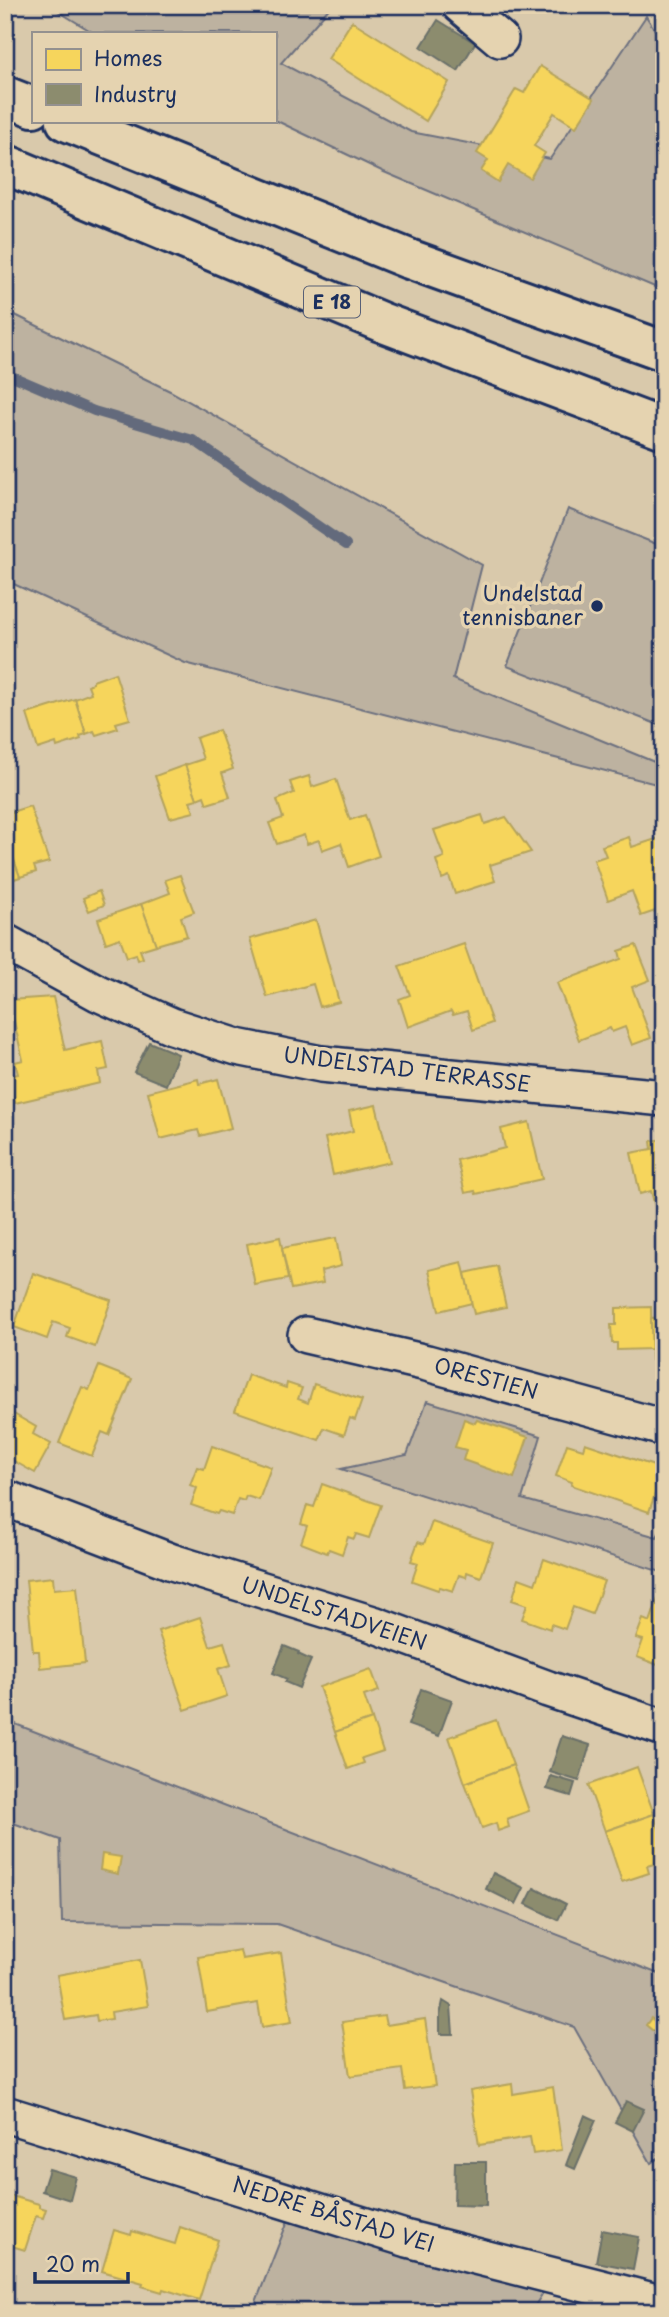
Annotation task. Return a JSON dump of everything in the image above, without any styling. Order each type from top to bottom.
[{"type":"highway","points":[[5,96],[32,107]]},
{"type":"highway","points":[[69,122],[409,258],[664,351]]},
{"type":"highway","name":"E 18","points":[[5,164],[381,322],[664,429]]},
{"type":"street","points":[[460,5],[500,39]]},
{"type":"street","name":"UNDELSTAD TERRASSE","points":[[5,942],[98,993],[172,1027],[237,1047],[321,1064],[664,1098]]},
{"type":"street","name":"ORESTIEN","points":[[306,1335],[427,1363],[664,1428]]},
{"type":"street","name":"UNDELSTADVEIEN","points":[[5,1498],[172,1562],[373,1624],[548,1689],[664,1728]]},
{"type":"street","name":"NEDRE BÅSTAD VEI","points":[[5,2114],[408,2239],[664,2304]]},
{"type":"shaded area","points":[[48,5],[332,5],[281,63],[411,132],[550,159],[646,16],[664,44],[664,291],[384,172],[276,120],[276,32],[92,32]]},
{"type":"shaded area","points":[[5,310],[170,391],[482,565],[453,679],[664,766],[664,786],[185,663],[5,580]]},
{"type":"shaded area","name":"Undelstad tennisbaner","points":[[568,509],[664,547],[664,727],[507,666]]},
{"type":"shaded area","points":[[427,1401],[541,1436],[522,1499],[657,1537],[664,1524],[664,1573],[341,1469],[407,1455]]},
{"type":"shaded area","points":[[5,1720],[664,1976],[664,2154],[651,2163],[574,2027],[277,1924],[62,1922],[60,1840],[5,1820]]},
{"type":"shaded area","points":[[291,2213],[544,2291],[531,2312],[252,2312]]},
{"type":"building: Homes","points":[[352,21],[449,82],[426,121],[328,59]]},
{"type":"building: Homes","points":[[540,66],[594,99],[576,127],[554,113],[534,146],[545,153],[530,178],[508,165],[498,182],[481,171],[488,160],[477,153],[516,89],[524,93]]},
{"type":"building: Homes","points":[[115,673],[130,719],[116,723],[118,728],[96,735],[94,731],[86,734],[75,699],[91,693],[88,685],[93,681]]},
{"type":"building: Homes","points":[[75,699],[86,734],[80,736],[81,739],[57,747],[56,743],[38,749],[27,714]]},
{"type":"building: Homes","points":[[219,730],[233,769],[222,773],[230,797],[207,804],[204,796],[197,799],[185,765],[203,759],[196,738]]},
{"type":"building: Homes","points":[[185,765],[197,799],[190,801],[194,812],[170,818],[155,776]]},
{"type":"building: Homes","points":[[309,776],[312,787],[336,779],[350,820],[365,815],[379,856],[349,867],[341,843],[322,850],[319,840],[307,844],[304,835],[277,844],[269,823],[283,818],[277,800],[294,793],[290,782]]},
{"type":"building: Homes","points":[[30,806],[49,862],[34,866],[36,872],[20,877],[5,835],[5,814]]},
{"type":"building: Homes","points":[[482,815],[485,824],[506,817],[531,852],[490,865],[495,881],[455,894],[449,876],[442,879],[436,860],[444,857],[434,830]]},
{"type":"building: Homes","points":[[5,835],[20,877],[5,882]]},
{"type":"building: Homes","points":[[629,837],[632,847],[659,838],[664,851],[664,908],[641,916],[632,891],[608,900],[594,860],[606,856],[602,846]]},
{"type":"building: Homes","points":[[180,875],[194,912],[181,917],[187,936],[156,945],[141,904],[170,893],[165,880]]},
{"type":"building: Homes","points":[[99,891],[104,905],[89,911],[83,898]]},
{"type":"building: Homes","points":[[141,904],[156,945],[140,950],[143,958],[138,960],[136,954],[127,957],[120,938],[106,943],[98,919]]},
{"type":"building: Homes","points":[[316,920],[339,1002],[320,1007],[313,984],[267,997],[250,939]]},
{"type":"building: Homes","points":[[464,944],[492,1023],[473,1030],[467,1011],[453,1015],[451,1011],[408,1027],[399,999],[410,995],[399,966]]},
{"type":"building: Homes","points":[[636,945],[650,980],[632,987],[651,1038],[632,1045],[625,1027],[612,1032],[610,1028],[579,1040],[557,983],[621,959],[619,951]]},
{"type":"building: Homes","points":[[53,997],[65,1050],[102,1041],[108,1069],[98,1071],[100,1083],[15,1103],[9,1076],[18,1074],[15,1062],[23,1060],[9,1000]]},
{"type":"building: Homes","points":[[198,1079],[199,1084],[218,1079],[231,1128],[200,1136],[198,1130],[160,1139],[148,1092]]},
{"type":"building: Homes","points":[[376,1105],[390,1162],[333,1175],[325,1138],[353,1131],[349,1111]]},
{"type":"building: Homes","points":[[529,1122],[542,1179],[476,1194],[475,1191],[465,1193],[457,1160],[505,1148],[501,1129]]},
{"type":"building: Homes","points":[[664,1139],[664,1210],[656,1211],[651,1191],[640,1194],[631,1153],[652,1149],[651,1141]]},
{"type":"building: Homes","points":[[280,1237],[288,1279],[255,1285],[247,1244]]},
{"type":"building: Homes","points":[[336,1238],[341,1266],[321,1271],[323,1283],[291,1289],[282,1248]]},
{"type":"building: Homes","points":[[462,1262],[472,1303],[439,1311],[429,1270]]},
{"type":"building: Homes","points":[[497,1266],[506,1307],[474,1314],[465,1273]]},
{"type":"building: Homes","points":[[33,1273],[111,1300],[95,1347],[67,1337],[70,1328],[53,1322],[47,1339],[14,1327]]},
{"type":"building: Homes","points":[[651,1307],[652,1349],[617,1350],[617,1343],[612,1343],[611,1325],[616,1325],[616,1308]]},
{"type":"building: Homes","points":[[664,1317],[664,1360],[652,1360],[651,1318]]},
{"type":"building: Homes","points":[[99,1366],[132,1379],[109,1435],[102,1432],[92,1456],[59,1443],[82,1387],[89,1390]]},
{"type":"building: Homes","points":[[248,1375],[286,1388],[287,1383],[302,1388],[298,1399],[308,1403],[314,1384],[362,1400],[355,1420],[350,1418],[344,1435],[324,1428],[319,1440],[235,1411]]},
{"type":"building: Homes","points":[[12,1413],[36,1427],[33,1434],[51,1444],[35,1473],[5,1456],[5,1418],[8,1420]]},
{"type":"building: Homes","points":[[464,1419],[475,1423],[477,1420],[528,1437],[514,1478],[463,1460],[466,1450],[455,1447]]},
{"type":"building: Homes","points":[[585,1443],[663,1469],[649,1512],[571,1485],[572,1482],[556,1476],[567,1444],[583,1449]]},
{"type":"building: Homes","points":[[212,1446],[271,1467],[259,1500],[246,1496],[244,1501],[238,1499],[232,1515],[219,1511],[217,1514],[191,1505],[197,1488],[190,1485],[197,1467],[204,1469]]},
{"type":"building: Homes","points":[[322,1484],[381,1505],[369,1538],[356,1534],[354,1539],[348,1537],[342,1554],[329,1549],[327,1553],[301,1543],[307,1526],[301,1524],[307,1505],[314,1507]]},
{"type":"building: Homes","points":[[432,1522],[493,1543],[481,1577],[467,1572],[466,1577],[459,1575],[453,1591],[440,1587],[438,1590],[412,1581],[418,1563],[411,1561],[418,1542],[424,1544]]},
{"type":"building: Homes","points":[[544,1559],[604,1581],[592,1614],[573,1607],[565,1629],[551,1624],[550,1629],[522,1619],[527,1605],[512,1600],[519,1578],[535,1584]]},
{"type":"building: Homes","points":[[53,1577],[54,1589],[77,1587],[85,1663],[40,1668],[39,1651],[33,1651],[26,1580]]},
{"type":"building: Homes","points":[[662,1587],[663,1667],[637,1657],[643,1640],[636,1638],[643,1619],[650,1622]]},
{"type":"building: Homes","points":[[200,1617],[210,1646],[224,1642],[231,1665],[218,1669],[227,1696],[185,1710],[158,1631]]},
{"type":"building: Homes","points":[[371,1669],[379,1691],[364,1696],[372,1719],[335,1732],[319,1687]]},
{"type":"building: Homes","points":[[372,1719],[383,1751],[362,1758],[364,1763],[348,1769],[335,1732]]},
{"type":"building: Homes","points":[[496,1720],[513,1765],[465,1783],[449,1737]]},
{"type":"building: Homes","points":[[513,1765],[529,1811],[507,1819],[509,1827],[498,1831],[496,1823],[482,1828],[465,1783]]},
{"type":"building: Homes","points":[[637,1767],[654,1814],[605,1831],[588,1785]]},
{"type":"building: Homes","points":[[654,1814],[664,1843],[664,1861],[647,1866],[649,1873],[622,1882],[605,1831]]},
{"type":"building: Homes","points":[[102,1854],[121,1857],[118,1874],[100,1870]]},
{"type":"building: Homes","points":[[240,1950],[242,1959],[281,1953],[292,2022],[262,2027],[258,2003],[207,2012],[198,1957]]},
{"type":"building: Homes","points":[[140,1960],[148,2006],[111,2012],[112,2019],[97,2021],[96,2015],[65,2020],[57,1975]]},
{"type":"building: Homes","points":[[384,2016],[386,2025],[425,2019],[435,2086],[405,2090],[402,2069],[350,2076],[342,2022]]},
{"type":"building: Homes","points":[[651,2018],[664,2029],[664,2040],[646,2025]]},
{"type":"building: Homes","points":[[512,2084],[513,2094],[553,2087],[562,2150],[533,2154],[530,2137],[479,2145],[470,2091]]},
{"type":"building: Homes","points":[[5,2194],[39,2204],[39,2207],[46,2209],[43,2218],[36,2216],[25,2250],[5,2244]]},
{"type":"building: Homes","points":[[180,2227],[218,2240],[199,2300],[163,2289],[162,2292],[142,2286],[143,2283],[102,2271],[114,2230],[131,2235],[132,2231],[175,2244]]},
{"type":"building: Industry","points":[[438,20],[475,43],[458,71],[421,47]]},
{"type":"building: Industry","points":[[149,1042],[178,1054],[166,1085],[134,1072]]},
{"type":"building: Industry","points":[[284,1646],[311,1660],[299,1688],[273,1673]]},
{"type":"building: Industry","points":[[421,1689],[452,1700],[439,1736],[408,1725]]},
{"type":"building: Industry","points":[[562,1736],[590,1745],[579,1781],[550,1772]]},
{"type":"building: Industry","points":[[551,1776],[575,1783],[571,1796],[547,1789]]},
{"type":"building: Industry","points":[[493,1873],[524,1888],[516,1904],[486,1889]]},
{"type":"building: Industry","points":[[534,1888],[566,1904],[558,1920],[526,1904]]},
{"type":"building: Industry","points":[[443,2001],[451,2006],[453,2034],[440,2034]]},
{"type":"building: Industry","points":[[626,2101],[644,2109],[633,2131],[615,2122]]},
{"type":"building: Industry","points":[[585,2115],[596,2120],[575,2169],[566,2165]]},
{"type":"building: Industry","points":[[455,2162],[486,2162],[486,2206],[454,2205]]},
{"type":"building: Industry","points":[[49,2169],[76,2177],[70,2200],[42,2191]]},
{"type":"building: Industry","points":[[602,2230],[639,2237],[633,2269],[596,2262]]},
{"type":"waterway","points":[[5,373],[94,411],[193,440],[346,545]]},
{"type":"place","name":"Undelstad tennisbaner","points":[[597,606]]}]
